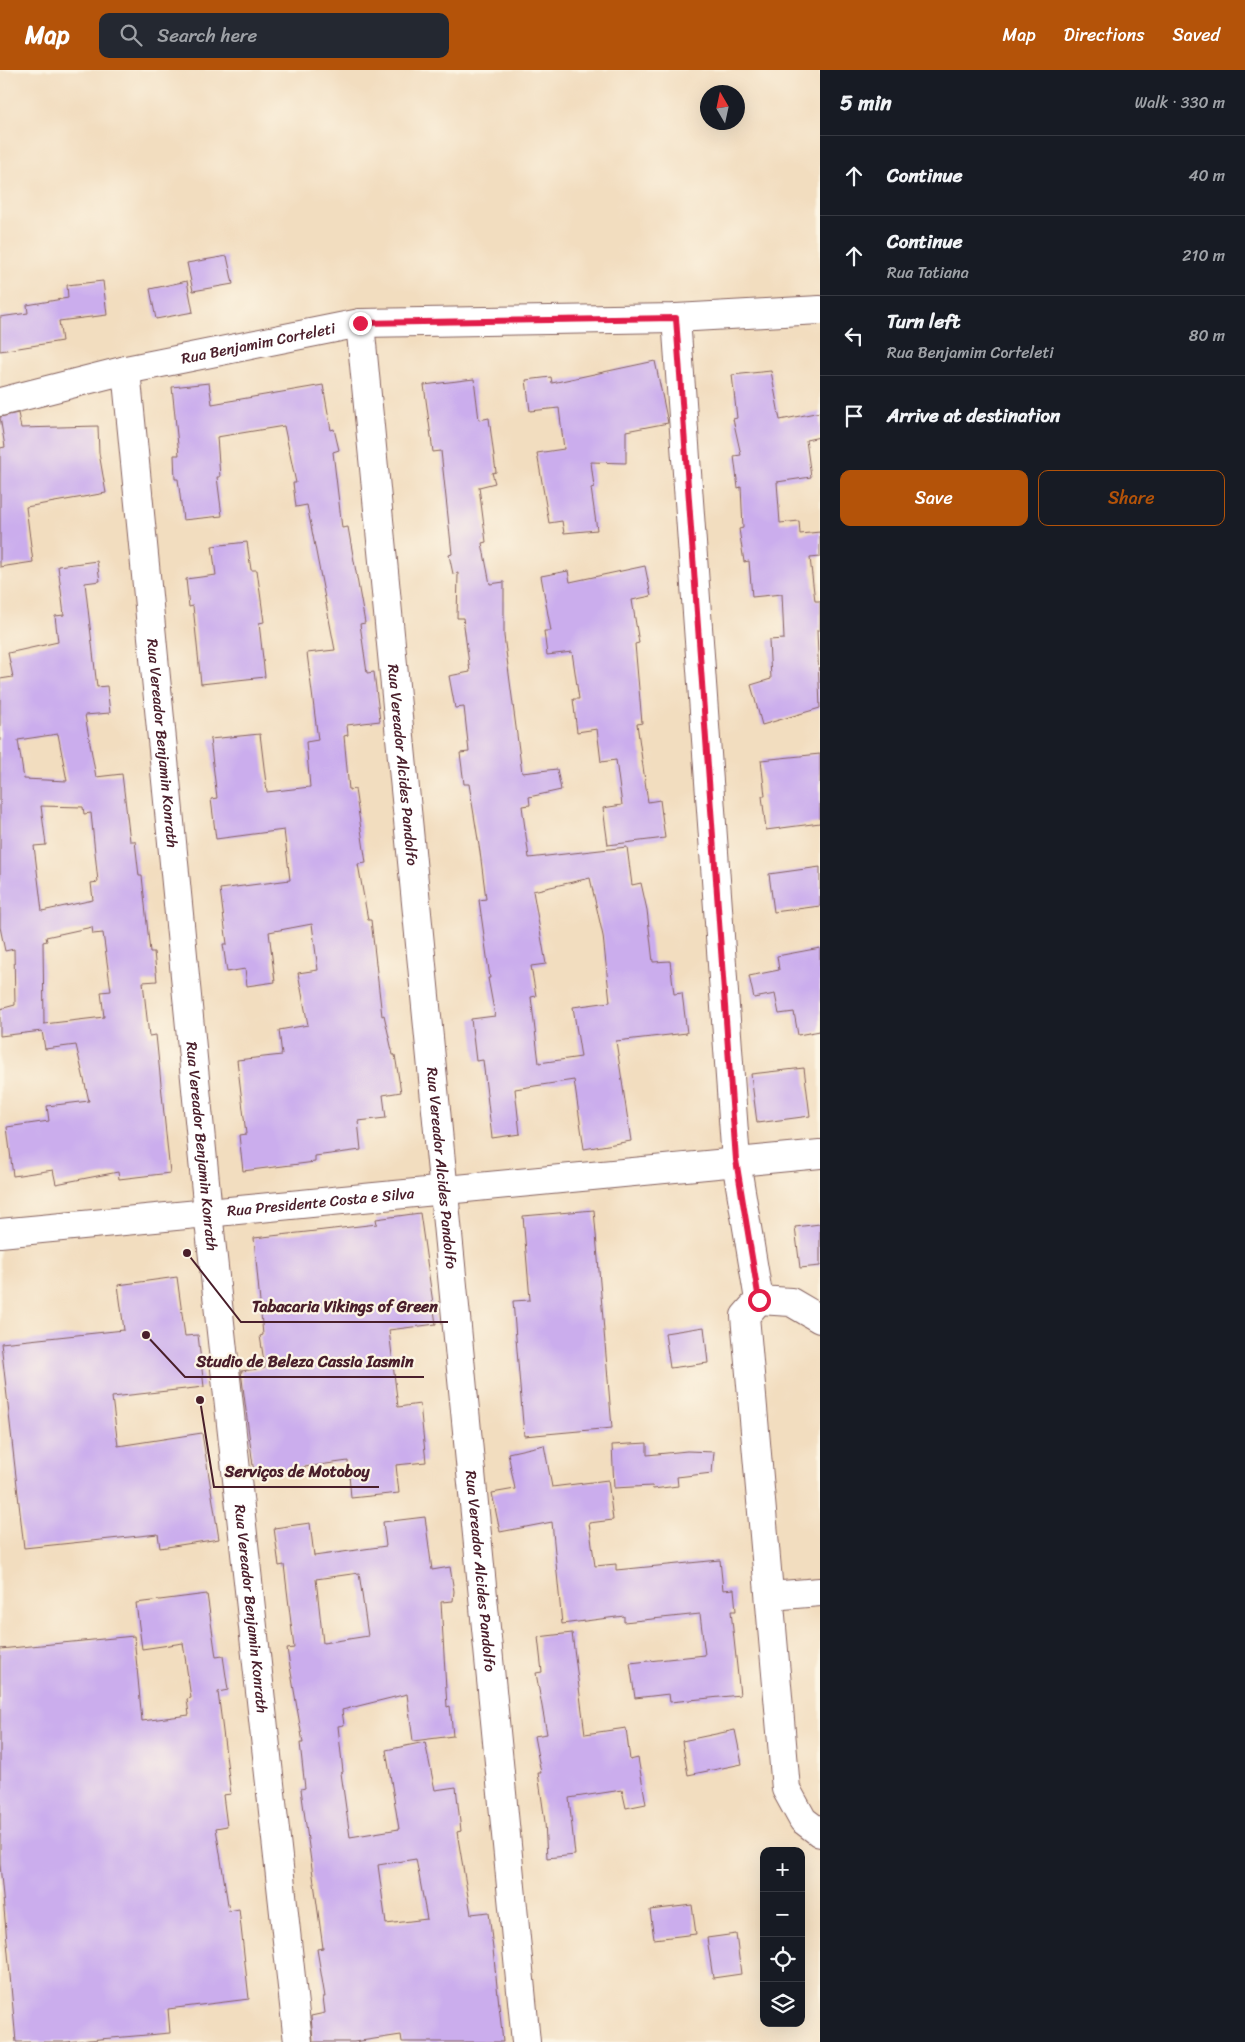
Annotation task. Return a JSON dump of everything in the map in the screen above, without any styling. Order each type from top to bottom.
[{"type":"street","name":"Rua Benjamim Corteleti","points":[[0,402],[126,370],[360,323],[676,318],[820,310]]},
{"type":"street","points":[[676,318],[736,1160],[759,1300]]},
{"type":"street","name":"Rua Vereador Alcides Pandolfo","points":[[360,323],[526,2042]]},
{"type":"street","name":"Rua Vereador Benjamin Konrath","points":[[126,370],[208,1212],[298,2042]]},
{"type":"street","name":"Rua Presidente Costa e Silva","points":[[0,1233],[445,1191],[736,1160],[820,1154]]},
{"type":"street","points":[[759,1300],[792,1302],[820,1319]]},
{"type":"street","points":[[759,1300],[745,1316],[786,1789],[803,1820],[820,1833]]},
{"type":"street","points":[[770,1596],[820,1592]]},
{"type":"building","points":[[227,256],[233,284],[193,291],[187,263]]},
{"type":"building","points":[[103,281],[107,315],[59,321],[62,341],[0,351],[0,317],[28,313],[27,305],[68,298],[67,285]]},
{"type":"building","points":[[187,281],[193,312],[156,319],[150,289]]},
{"type":"building","points":[[655,361],[668,423],[626,431],[626,463],[591,462],[594,487],[591,488],[597,530],[564,533],[562,521],[549,523],[537,453],[564,449],[559,408],[530,411],[526,380],[551,377],[552,383]]},
{"type":"building","points":[[771,371],[780,420],[820,412],[820,437],[806,440],[811,477],[777,482],[780,523],[799,521],[800,534],[820,532],[820,557],[810,558],[815,601],[820,601],[820,630],[817,630],[820,708],[762,725],[751,685],[771,679],[769,640],[784,639],[782,594],[752,597],[749,561],[744,562],[739,529],[743,528],[741,487],[738,488],[734,456],[741,455],[733,419],[737,418],[732,375]]},
{"type":"building","points":[[474,379],[479,420],[489,418],[496,472],[492,473],[495,483],[479,487],[486,542],[482,543],[490,584],[504,582],[504,636],[522,773],[557,769],[561,790],[529,797],[530,805],[522,806],[529,858],[627,847],[632,885],[641,883],[647,910],[653,962],[670,961],[674,994],[682,993],[687,1033],[616,1041],[631,1141],[584,1149],[574,1080],[515,1089],[520,1134],[492,1138],[483,1060],[476,1061],[471,1019],[495,1016],[488,978],[490,978],[479,900],[486,899],[469,784],[464,784],[460,753],[469,752],[464,707],[455,708],[449,676],[470,672],[463,618],[457,618],[458,573],[453,574],[449,555],[452,554],[441,451],[433,452],[424,385]],"holes":[[[590,878],[603,936],[610,1002],[573,1007],[581,1057],[539,1063],[531,997],[536,996],[531,966],[546,964],[533,891]]]},
{"type":"building","points":[[209,383],[212,404],[323,385],[331,430],[334,429],[339,450],[333,452],[342,528],[348,527],[365,623],[360,624],[367,673],[374,672],[380,721],[347,725],[348,735],[344,736],[349,790],[355,789],[366,863],[358,864],[368,920],[371,920],[382,1016],[384,1015],[393,1055],[395,1055],[401,1092],[383,1095],[386,1118],[358,1121],[361,1150],[315,1156],[315,1162],[243,1171],[239,1135],[246,1134],[237,1060],[282,1055],[279,1030],[308,1025],[298,973],[318,970],[312,924],[269,932],[275,982],[247,986],[245,969],[227,972],[223,944],[227,944],[220,889],[290,880],[284,830],[216,839],[211,799],[217,798],[210,739],[260,734],[267,792],[310,787],[306,742],[318,740],[307,653],[335,650],[307,505],[296,507],[293,483],[296,483],[284,426],[217,437],[220,477],[217,477],[222,516],[183,520],[178,479],[175,479],[174,455],[179,455],[172,387]]},
{"type":"building","points":[[18,413],[21,428],[98,426],[99,453],[106,493],[26,507],[33,562],[0,567],[0,448],[5,447],[0,417]]},
{"type":"building","points":[[247,542],[251,570],[257,570],[264,622],[259,623],[265,677],[201,684],[193,606],[189,607],[186,579],[216,575],[212,546]]},
{"type":"building","points":[[97,561],[100,581],[85,583],[97,687],[107,686],[110,713],[85,715],[96,777],[122,774],[130,841],[135,841],[139,876],[142,876],[150,952],[154,952],[157,981],[143,982],[149,1036],[156,1035],[170,1173],[119,1179],[118,1172],[56,1184],[53,1170],[13,1176],[7,1127],[49,1121],[47,1106],[89,1101],[76,1045],[45,1049],[42,1031],[0,1036],[0,1009],[15,1005],[14,949],[5,951],[0,927],[0,679],[13,677],[8,653],[58,642],[55,616],[64,615],[58,566]],"holes":[[[58,734],[67,781],[24,779],[18,740]],[[41,806],[83,807],[84,814],[91,813],[98,882],[91,883],[93,900],[42,911],[34,846],[46,845]],[[92,927],[93,934],[103,933],[111,991],[101,992],[104,1017],[44,1024],[43,942],[47,941],[46,937]]]},
{"type":"building","points":[[645,566],[651,596],[632,600],[639,643],[635,644],[642,723],[637,724],[648,802],[660,800],[665,838],[608,845],[603,808],[622,805],[616,760],[601,762],[597,729],[577,732],[573,699],[579,699],[572,652],[547,655],[544,631],[551,631],[541,576],[568,571],[570,582]]},
{"type":"building","points":[[820,754],[820,823],[766,830],[762,796],[765,796],[761,760]]},
{"type":"building","points":[[820,867],[820,906],[774,912],[769,874]]},
{"type":"building","points":[[820,948],[820,1031],[798,1035],[794,1012],[779,1014],[775,994],[754,998],[749,976],[779,970],[777,956]]},
{"type":"building","points":[[804,1068],[810,1116],[757,1123],[751,1074]]},
{"type":"building","points":[[594,1210],[612,1428],[524,1436],[513,1301],[530,1300],[523,1216]]},
{"type":"building","points":[[420,1213],[436,1324],[389,1330],[398,1407],[420,1404],[426,1462],[396,1465],[399,1493],[351,1498],[348,1461],[254,1474],[241,1371],[265,1368],[260,1336],[263,1335],[254,1238],[377,1224],[376,1219]]},
{"type":"building","points":[[820,1224],[820,1266],[800,1268],[795,1227]]},
{"type":"building","points":[[177,1277],[185,1336],[198,1335],[204,1387],[112,1397],[118,1446],[202,1433],[219,1539],[160,1548],[158,1534],[24,1548],[1,1343],[124,1330],[118,1285]]},
{"type":"building","points":[[704,1327],[708,1363],[670,1368],[665,1333]]},
{"type":"building","points":[[647,1443],[647,1455],[687,1451],[714,1452],[712,1473],[677,1477],[678,1486],[653,1489],[652,1486],[614,1488],[612,1445]]},
{"type":"building","points":[[544,1445],[552,1487],[608,1480],[613,1520],[589,1523],[595,1566],[616,1564],[616,1570],[720,1560],[723,1590],[734,1589],[736,1611],[731,1611],[740,1695],[670,1702],[669,1694],[635,1698],[630,1663],[705,1655],[700,1614],[624,1622],[624,1616],[562,1624],[552,1522],[500,1532],[492,1493],[515,1489],[508,1453]]},
{"type":"building","points":[[425,1517],[432,1570],[450,1567],[454,1591],[453,1601],[441,1602],[447,1707],[450,1706],[453,1736],[413,1741],[407,1694],[342,1710],[344,1725],[338,1726],[343,1772],[341,1773],[350,1837],[399,1829],[386,1750],[425,1742],[435,1790],[456,1787],[461,1831],[457,1832],[471,1914],[489,1912],[503,2042],[402,2042],[401,2035],[354,2042],[313,2042],[311,2016],[325,2013],[323,1997],[325,1997],[317,1949],[323,1948],[301,1789],[305,1788],[300,1743],[303,1743],[287,1649],[294,1648],[284,1565],[279,1566],[274,1528],[310,1523],[314,1556],[386,1546],[383,1522]],"holes":[[[359,1573],[368,1636],[323,1643],[316,1579]],[[416,1859],[427,1919],[386,1924],[378,1865]]]},
{"type":"building","points":[[207,1594],[216,1657],[223,1656],[228,1690],[218,1692],[231,1794],[223,1795],[227,1826],[216,1828],[229,1911],[239,1909],[249,1999],[168,2009],[170,2033],[65,2042],[16,2042],[0,1864],[0,1649],[134,1636],[142,1721],[189,1715],[187,1699],[191,1698],[183,1643],[142,1649],[136,1603]]},
{"type":"building","points":[[572,1633],[585,1734],[626,1728],[630,1760],[638,1758],[646,1804],[626,1808],[622,1790],[569,1798],[575,1855],[547,1858],[545,1822],[538,1773],[541,1773],[534,1736],[547,1734],[536,1673],[542,1672],[538,1637]]},
{"type":"building","points":[[735,1730],[742,1764],[688,1775],[682,1741]]},
{"type":"building","points":[[692,1905],[696,1934],[654,1939],[650,1910]]},
{"type":"building","points":[[736,1934],[741,1974],[713,1978],[707,1938]]},
{"type":"place","name":"Tabacaria Vikings of Green","points":[[187,1253]]},
{"type":"place","name":"Studio de Beleza Cassia Iasmin","points":[[146,1335]]},
{"type":"place","name":"Serviços de Motoboy","points":[[200,1400]]},
{"type":"route","points":[[360,323],[676,318],[736,1160],[759,1300]]}]
